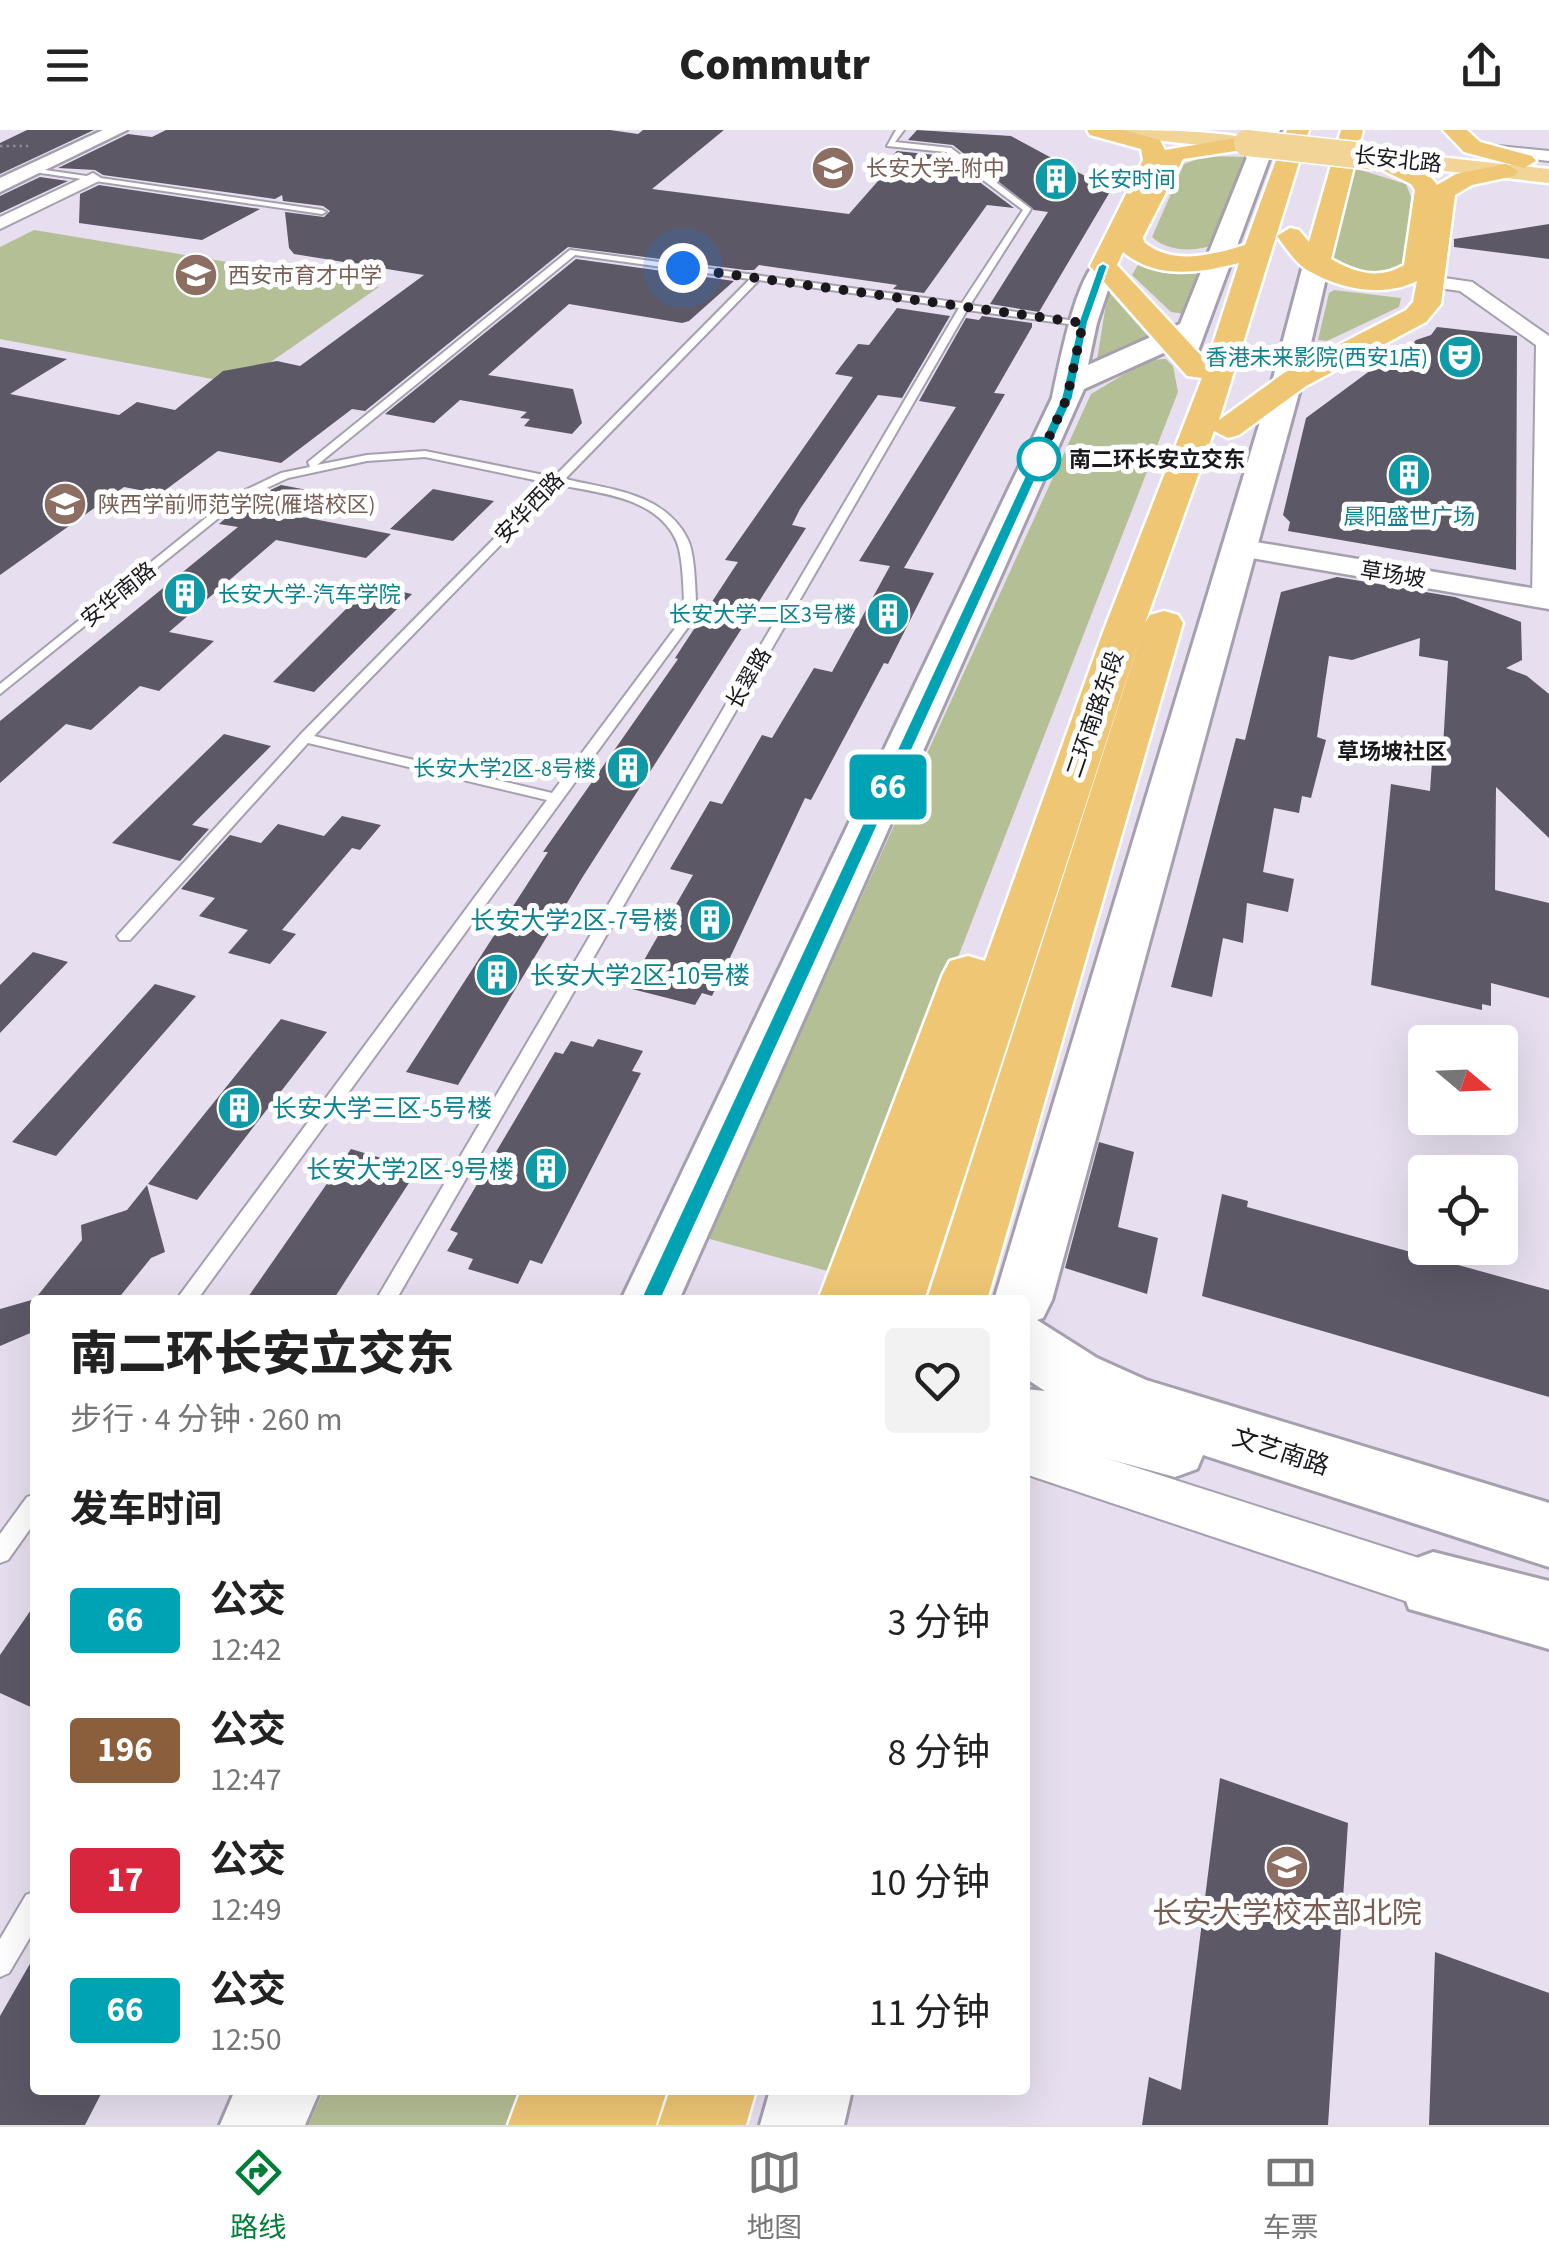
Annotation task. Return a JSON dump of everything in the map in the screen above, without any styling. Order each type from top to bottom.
[{"type":"highway","points":[[1098,130],[1152,145],[1156,152],[1156,160],[1103,266],[1186,347]]},
{"type":"highway","name":"二环南路东段","points":[[896,1295],[1122,632],[1192,457],[1213,392],[1241,254],[1298,130]]},
{"type":"highway","name":"二环南路东段","points":[[1192,457],[1228,428],[1303,250],[1324,130]]},
{"type":"highway","points":[[1352,130],[1303,250],[1345,276],[1380,281],[1410,274],[1416,268],[1427,190],[1421,179],[1374,152]]},
{"type":"highway","points":[[1454,130],[1478,149],[1515,166]]},
{"type":"highway","points":[[1241,254],[1188,264],[1156,260],[1135,251],[1130,237],[1174,153],[1252,134]]},
{"type":"highway","points":[[1374,152],[1428,135]]},
{"type":"highway","points":[[1228,428],[1260,398],[1416,316],[1427,304],[1443,192],[1465,179],[1515,166]]},
{"type":"highway","points":[[850,1295],[938,1050],[1066,728],[1192,457],[1186,347],[1241,254]]},
{"type":"highway","name":"二环南路东段","points":[[959,1295],[1175,590]]},
{"type":"highway","points":[[552,2125],[562,2095]]},
{"type":"highway","points":[[612,2125],[622,2095]]},
{"type":"highway","points":[[702,2125],[711,2095]]},
{"type":"main road","points":[[1125,130],[1252,134]]},
{"type":"main road","points":[[1224,130],[1252,134]]},
{"type":"main road","points":[[1241,254],[1252,134]]},
{"type":"main road","name":"长安北路","points":[[1252,134],[1374,152],[1515,166],[1549,164]]},
{"type":"main road","name":"长安北路","points":[[1515,166],[1549,176]]},
{"type":"main road","points":[[1024,1295],[1287,382],[1303,250]]},
{"type":"main road","points":[[652,1295],[1071,384],[1083,323],[1103,266]]},
{"type":"main road","points":[[1071,384],[1186,347]]},
{"type":"main road","points":[[981,1221],[987,1267],[998,1295]]},
{"type":"main road","name":"文艺南路","points":[[1030,1347],[1040,1357],[1092,1385],[1208,1428],[1549,1536]]},
{"type":"main road","name":"文艺南路","points":[[1030,1418],[1084,1424],[1164,1444],[1549,1566]]},
{"type":"main road","points":[[1433,1585],[1549,1615]]},
{"type":"main road","points":[[262,2125],[277,2095]]},
{"type":"main road","points":[[802,2125],[810,2095]]},
{"type":"street","points":[[0,186],[118,130]]},
{"type":"street","points":[[1478,149],[1549,156]]},
{"type":"street","points":[[0,224],[93,178]]},
{"type":"street","points":[[1431,282],[1465,286],[1529,328],[1546,344],[1547,599]]},
{"type":"street","name":"草场坡","points":[[1238,548],[1547,599]]},
{"type":"street","points":[[1030,1454],[1433,1585],[1549,1636]]},
{"type":"lane","name":"长翠路","points":[[389,1295],[964,306],[1027,210],[948,150],[890,144],[900,130]]},
{"type":"lane","points":[[34,170],[322,212]]},
{"type":"lane","points":[[304,470],[573,252],[1083,323]]},
{"type":"lane","name":"安华西路","points":[[124,936],[304,738],[756,278]]},
{"type":"lane","points":[[190,1295],[691,615],[684,540],[662,512],[624,495],[426,454],[367,458],[304,470]]},
{"type":"lane","name":"安华南路","points":[[0,690],[236,498],[304,470]]},
{"type":"lane","points":[[304,738],[556,798]]},
{"type":"lane","points":[[0,1552],[30,1511]]},
{"type":"lane","points":[[0,1964],[30,1913]]},
{"type":"green space","points":[[1207,156],[1249,157],[1218,243],[1184,249],[1159,242],[1152,237],[1184,164]]},
{"type":"green space","points":[[1354,168],[1406,184],[1411,197],[1404,269],[1369,276],[1331,265]]},
{"type":"green space","points":[[34,230],[379,287],[239,384],[0,339],[0,247]]},
{"type":"green space","points":[[1139,263],[1176,271],[1202,271],[1186,314],[1171,312],[1132,275]]},
{"type":"green space","points":[[1334,290],[1401,298],[1399,307],[1327,341],[1318,340],[1329,293]]},
{"type":"green space","points":[[1108,291],[1148,336],[1097,360]]},
{"type":"green space","points":[[1166,359],[1173,366],[1178,392],[835,1273],[706,1238],[1091,394],[1148,360]]},
{"type":"green space","points":[[322,2095],[525,2095],[514,2125],[308,2125]]},
{"type":"building","points":[[27,130],[94,130],[0,174],[0,143]]},
{"type":"building","points":[[166,130],[610,130],[638,134],[643,130],[724,130],[652,189],[849,214],[900,156],[893,155],[897,151],[945,156],[1014,208],[987,205],[924,293],[893,289],[897,285],[759,265],[754,270],[745,270],[568,247],[365,411],[352,409],[281,463],[218,451],[160,494],[124,487],[0,575],[0,347],[67,359],[10,394],[119,415],[137,402],[175,410],[223,371],[277,361],[300,366],[424,275],[294,254],[289,248],[285,212],[324,217],[330,211],[323,206],[283,201],[282,195],[275,199],[103,175],[95,170],[58,168],[128,134],[152,137]]},
{"type":"building","points":[[917,130],[1011,136],[1111,190],[1039,312],[990,304],[1048,212],[1034,210],[953,145],[908,140]]},
{"type":"building","points":[[40,177],[68,181],[0,213],[0,196]]},
{"type":"building","points":[[99,185],[260,209],[202,240],[79,223],[80,194]]},
{"type":"building","points":[[1549,224],[1549,259],[1454,247],[1454,239]]},
{"type":"building","points":[[576,259],[734,281],[682,323],[569,304],[488,375],[573,389],[582,423],[572,434],[524,426],[530,419],[520,418],[527,412],[460,400],[434,423],[385,414]]},
{"type":"building","points":[[897,308],[950,316],[902,398],[878,395],[800,509],[792,525],[806,528],[582,878],[458,1085],[406,1072],[548,852],[543,852],[678,659],[675,658],[738,562],[725,560],[853,377],[835,374],[858,344],[869,345]]},
{"type":"building","points":[[982,316],[1032,323],[1032,327],[994,393],[1005,394],[904,568],[934,573],[888,664],[884,663],[811,800],[805,798],[712,996],[702,993],[695,1005],[628,988],[693,875],[670,869],[710,801],[722,804],[762,735],[772,738],[814,668],[832,672],[890,566],[859,561],[956,407],[919,401],[966,318],[979,320]]},
{"type":"building","name":"晨阳盛世广场","points":[[1437,327],[1517,336],[1516,570],[1288,531],[1290,522],[1283,515],[1306,418],[1398,350],[1406,351]]},
{"type":"building","name":"长安大学-汽车学院","points":[[281,485],[329,494],[303,517],[391,534],[366,558],[276,540],[169,632],[214,641],[159,691],[140,686],[91,730],[66,724],[0,783],[0,721],[238,527],[219,524],[243,503]]},
{"type":"building","points":[[433,489],[494,501],[453,541],[390,529]]},
{"type":"building","points":[[1337,577],[1455,597],[1521,622],[1522,660],[1506,668],[1527,676],[1549,694],[1549,838],[1496,787],[1495,890],[1549,903],[1549,998],[1491,983],[1491,1006],[1482,1004],[1482,1010],[1371,985],[1391,784],[1430,791],[1432,762],[1442,764],[1448,661],[1419,656],[1420,638],[1352,660],[1329,656],[1317,737],[1326,740],[1311,798],[1302,796],[1299,813],[1274,808],[1263,872],[1294,879],[1288,912],[1247,903],[1243,943],[1223,938],[1212,997],[1171,987],[1236,738],[1245,740],[1281,592]]},
{"type":"building","points":[[370,585],[412,594],[314,692],[273,682]]},
{"type":"building","points":[[224,734],[271,746],[192,825],[209,829],[180,861],[112,843]]},
{"type":"building","points":[[342,816],[381,825],[360,850],[352,848],[282,930],[296,934],[270,964],[228,953],[248,930],[199,916],[215,898],[181,889],[230,835],[261,843],[278,824],[324,836]]},
{"type":"building","points":[[33,952],[68,962],[0,1033],[0,985]]},
{"type":"building","points":[[155,984],[196,996],[56,1156],[12,1142]]},
{"type":"building","name":"长安大学三区-5号楼","points":[[281,1019],[327,1032],[197,1200],[148,1184]]},
{"type":"building","name":"长安大学2区-9号楼","points":[[598,1039],[643,1051],[632,1071],[641,1073],[542,1264],[530,1260],[518,1284],[468,1269],[473,1259],[447,1251],[458,1233],[450,1230],[555,1052],[563,1054],[571,1041],[593,1047]]},
{"type":"building","points":[[1099,1142],[1134,1152],[1118,1227],[1158,1238],[1147,1294],[1065,1268]]},
{"type":"building","points":[[351,1149],[418,1169],[336,1295],[249,1295]]},
{"type":"building","points":[[147,1185],[165,1252],[151,1258],[121,1295],[38,1295],[82,1240],[81,1225],[127,1210]]},
{"type":"building","points":[[1222,1194],[1248,1201],[1247,1207],[1408,1251],[1408,1265],[1458,1265],[1549,1290],[1549,1397],[1202,1296]]},
{"type":"building","points":[[30,1300],[30,1333],[0,1346],[0,1309]]},
{"type":"building","points":[[30,1611],[30,1707],[0,1693],[0,1655]]},
{"type":"building","points":[[1220,1778],[1348,1823],[1328,2125],[1142,2125],[1149,2077],[1181,2090]]},
{"type":"building","points":[[1435,1952],[1549,1993],[1549,2125],[1429,2125]]},
{"type":"building","points":[[30,1964],[30,2095],[100,2095],[85,2125],[0,2125],[0,2016]]},
{"type":"bus line","name":"66","points":[[652,1295],[1067,398],[1083,323],[1103,266]]},
{"type":"place","name":"长安大学-附中","points":[[833,168]]},
{"type":"place","name":"长安时间","points":[[1056,179]]},
{"type":"place","name":"西安市育才中学","points":[[196,275]]},
{"type":"place","name":"香港未来影院(西安1店)","points":[[1460,357]]},
{"type":"place","name":"南二环长安立交东","points":[[1039,459]]},
{"type":"place","name":"晨阳盛世广场","points":[[1409,475]]},
{"type":"place","name":"陕西学前师范学院(雁塔校区)","points":[[65,504]]},
{"type":"place","name":"长安大学-汽车学院","points":[[185,594]]},
{"type":"place","name":"长安大学二区3号楼","points":[[888,614]]},
{"type":"place","name":"长安大学2区-8号楼","points":[[628,768]]},
{"type":"place","name":"长安大学2区-7号楼","points":[[710,920]]},
{"type":"place","name":"长安大学2区-10号楼","points":[[497,975]]},
{"type":"place","name":"长安大学三区-5号楼","points":[[239,1108]]},
{"type":"place","name":"长安大学2区-9号楼","points":[[546,1169]]},
{"type":"place","name":"长安大学校本部北院","points":[[1287,1867]]},
{"type":"district","name":"草场坡社区","points":[[1392,751]]},
{"type":"route","points":[[683,268],[1083,323],[1067,398],[1039,459]]}]
